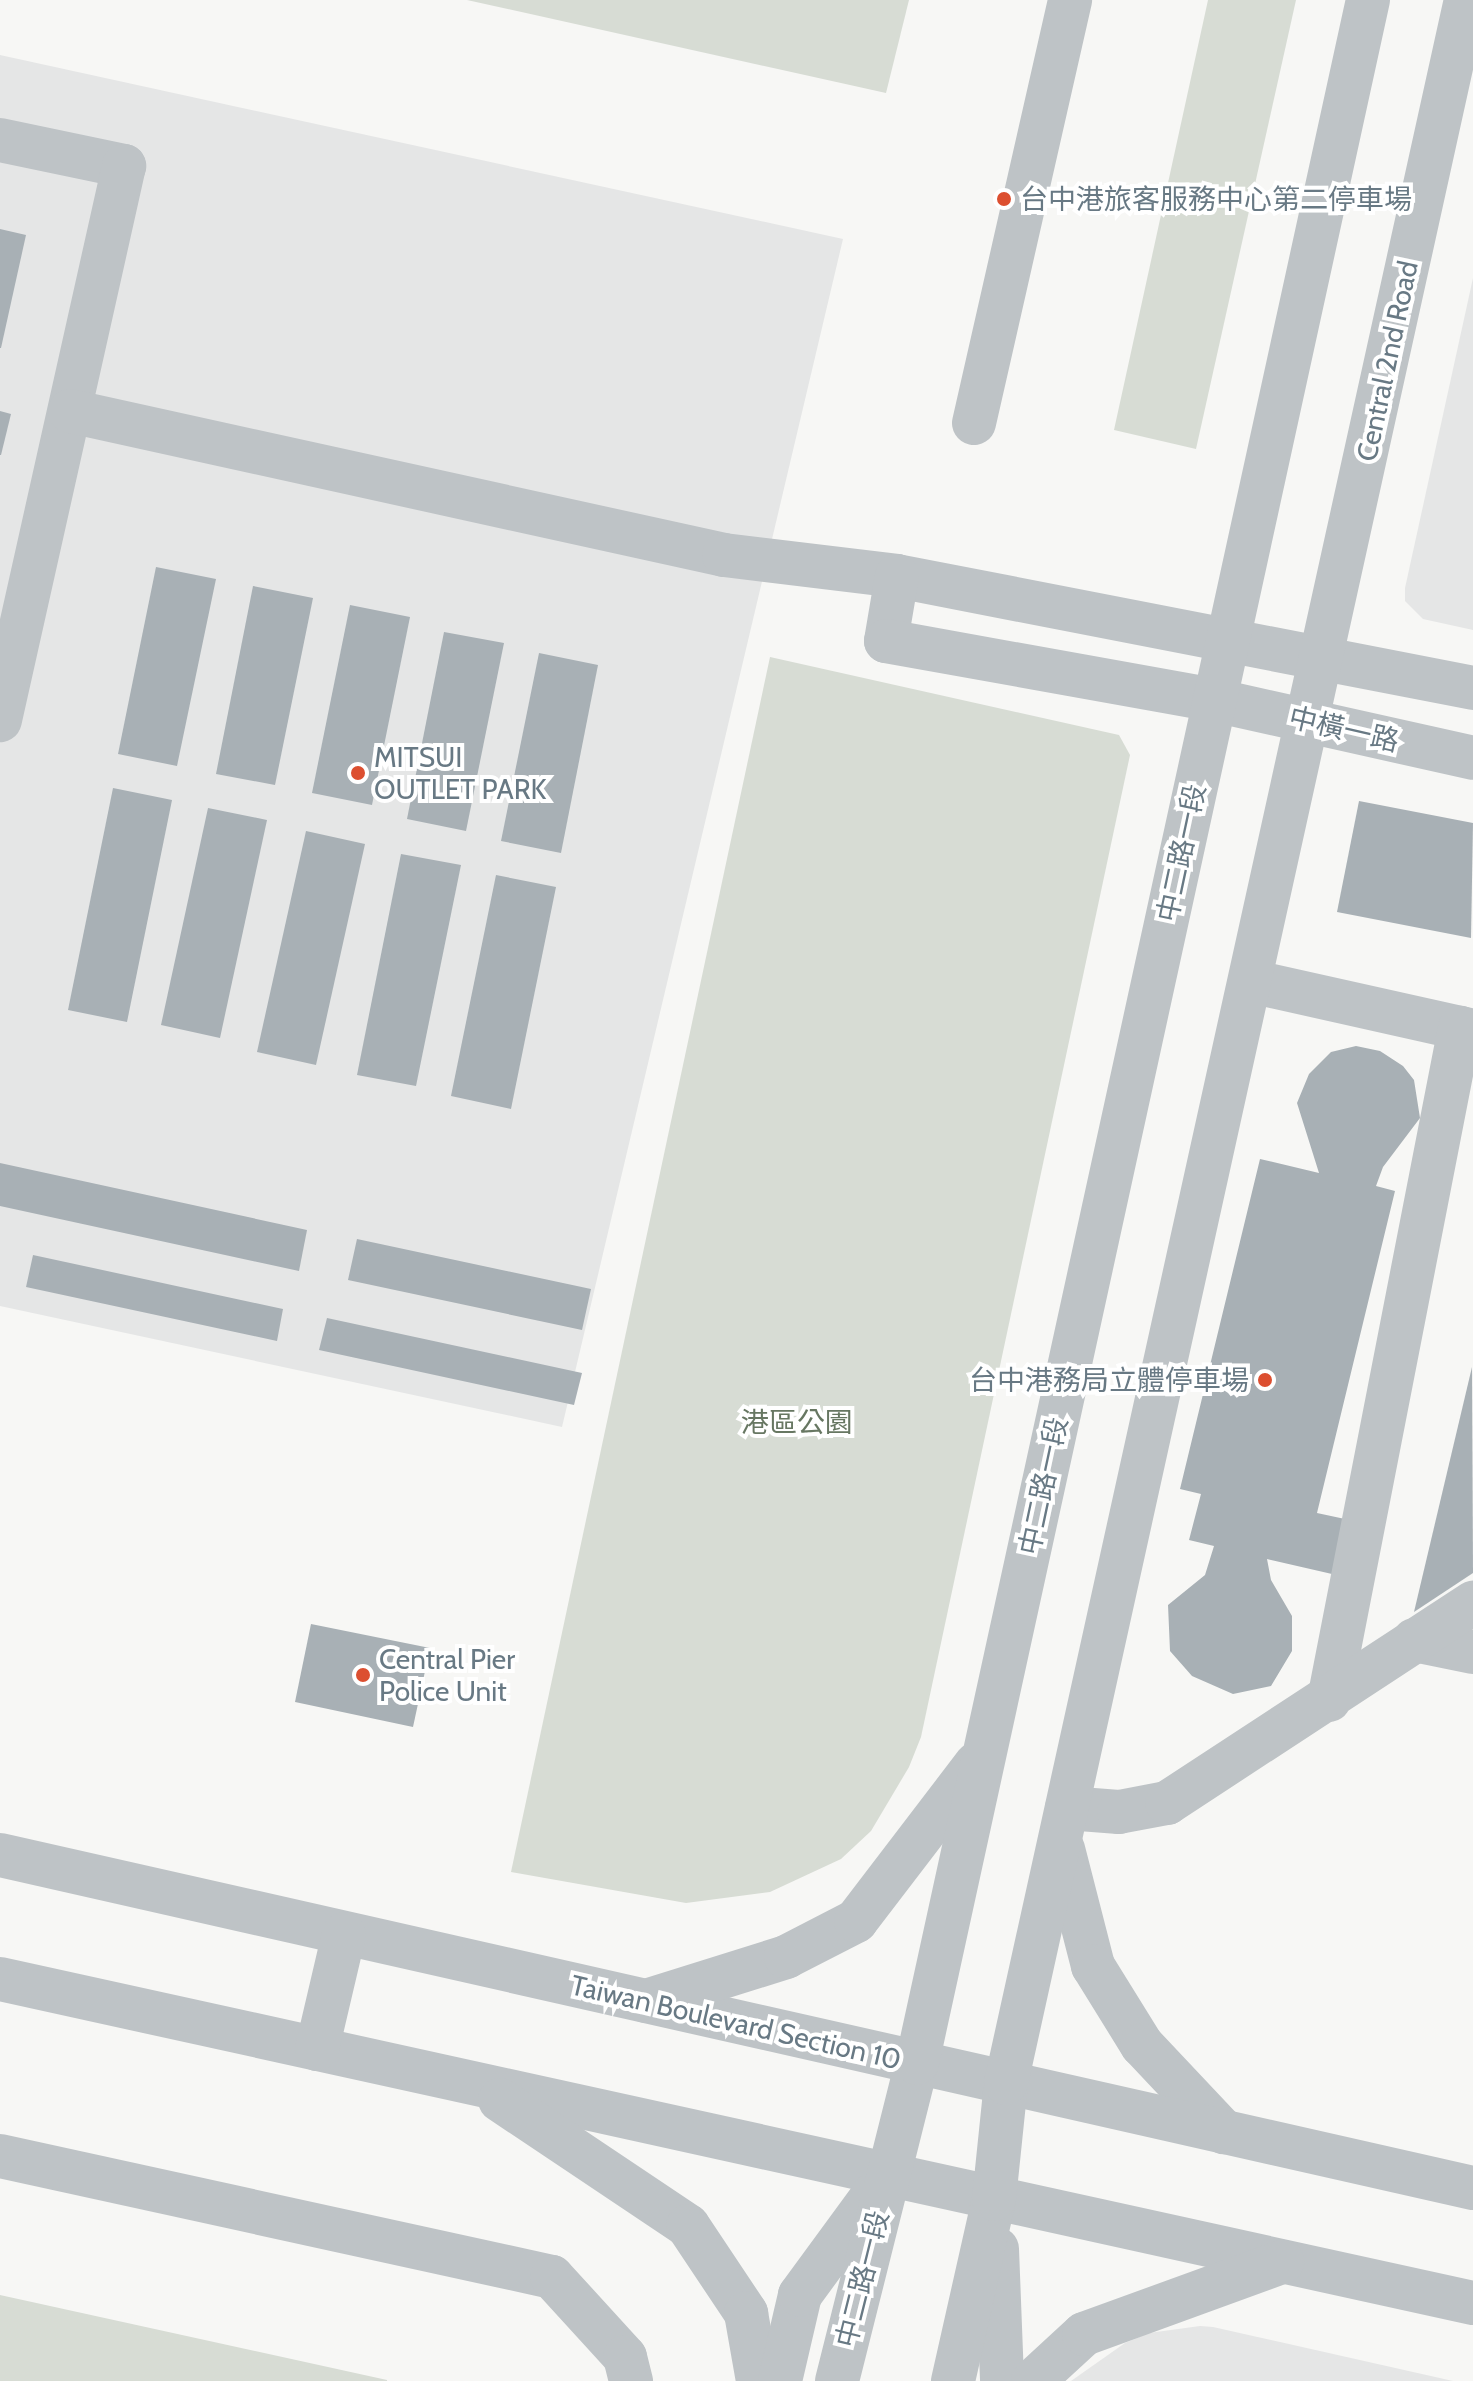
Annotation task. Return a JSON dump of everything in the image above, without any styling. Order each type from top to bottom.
[{"type":"street","points":[[974,423],[1070,0]]},
{"type":"street","points":[[1214,700],[1368,0]]},
{"type":"street","name":"Central 2nd Road","points":[[1307,721],[1466,0]]},
{"type":"street","points":[[0,140],[124,166],[0,720]]},
{"type":"street","points":[[70,411],[724,555],[897,576],[1473,688]]},
{"type":"street","name":"中橫一路","points":[[897,576],[886,641],[1214,700],[1473,758]]},
{"type":"street","name":"中二路一段","points":[[837,2381],[917,2063],[1214,700]]},
{"type":"street","points":[[953,2381],[994,2199],[1006,2083],[1307,721]]},
{"type":"street","points":[[1250,981],[1466,1029],[1329,1700]]},
{"type":"street","points":[[1064,1824],[1167,1803],[1329,1700],[1473,1603]]},
{"type":"street","points":[[1414,1640],[1473,1652]]},
{"type":"street","points":[[644,2001],[786,1957],[856,1921],[985,1752]]},
{"type":"street","points":[[1064,1824],[1093,1966],[1142,2045],[1224,2132]]},
{"type":"street","name":"Taiwan Boulevard Section 10","points":[[0,1855],[1473,2188]]},
{"type":"street","points":[[317,2049],[344,1934]]},
{"type":"street","points":[[0,1979],[1473,2303]]},
{"type":"street","points":[[478,2085],[688,2226],[746,2313],[758,2381]]},
{"type":"street","points":[[0,2156],[552,2277],[625,2357],[631,2381]]},
{"type":"street","name":"中二路一段","points":[[780,2381],[800,2295],[887,2176]]},
{"type":"street","points":[[994,2199],[1002,2381]]},
{"type":"street","points":[[1033,2381],[1084,2334],[1282,2262]]},
{"type":"shaded area","name":"MITSUI OUTLET PARK","points":[[0,55],[843,239],[562,1427],[0,1306]]},
{"type":"shaded area","points":[[1473,278],[1473,630],[1423,619],[1405,601],[1405,588]]},
{"type":"shaded area","points":[[1200,2326],[1453,2381],[1071,2381],[1125,2343],[1149,2333]]},
{"type":"green space","points":[[467,0],[909,0],[886,93]]},
{"type":"green space","points":[[1208,0],[1296,0],[1196,449],[1114,430]]},
{"type":"green space","name":"港區公園","points":[[770,657],[1119,735],[1130,755],[921,1737],[909,1767],[871,1831],[841,1859],[770,1892],[686,1903],[511,1872]]},
{"type":"green space","points":[[0,2295],[387,2380],[387,2381],[0,2381]]},
{"type":"building","points":[[0,229],[26,235],[1,348],[0,348]]},
{"type":"building","points":[[0,411],[11,414],[1,455],[0,455]]},
{"type":"building","points":[[156,567],[216,579],[177,766],[118,754]]},
{"type":"building","points":[[253,586],[313,598],[275,785],[216,774]]},
{"type":"building","points":[[350,605],[410,617],[372,805],[312,793]]},
{"type":"building","points":[[444,632],[504,643],[466,831],[407,819]]},
{"type":"building","points":[[539,653],[598,665],[561,853],[501,841]]},
{"type":"building","points":[[113,788],[172,800],[127,1022],[68,1010]]},
{"type":"building","points":[[1359,801],[1473,823],[1471,938],[1337,912]]},
{"type":"building","points":[[208,808],[267,820],[220,1038],[161,1025]]},
{"type":"building","points":[[306,831],[365,844],[316,1065],[257,1052]]},
{"type":"building","points":[[401,854],[461,865],[416,1086],[357,1075]]},
{"type":"building","points":[[496,875],[556,887],[511,1109],[451,1096]]},
{"type":"building","points":[[1356,1046],[1380,1051],[1403,1066],[1414,1080],[1420,1118],[1383,1167],[1376,1186],[1395,1191],[1317,1513],[1345,1519],[1332,1574],[1267,1559],[1271,1580],[1292,1616],[1292,1651],[1271,1686],[1233,1694],[1192,1676],[1170,1651],[1168,1605],[1205,1575],[1214,1546],[1189,1540],[1201,1494],[1180,1489],[1260,1159],[1319,1173],[1297,1103],[1309,1074],[1331,1052]]},
{"type":"building","points":[[0,1163],[307,1230],[299,1271],[0,1206]]},
{"type":"building","points":[[357,1239],[591,1289],[582,1330],[348,1280]]},
{"type":"building","points":[[33,1255],[283,1309],[277,1341],[26,1287]]},
{"type":"building","points":[[327,1318],[582,1373],[574,1405],[319,1350]]},
{"type":"building","points":[[1472,1367],[1473,1573],[1414,1612]]},
{"type":"building","name":"Central Pier Police Unit","points":[[311,1624],[430,1648],[413,1727],[295,1702]]},
{"type":"place","name":"台中港旅客服務中心第二停車場","points":[[1004,199]]},
{"type":"place","name":"MITSUI OUTLET PARK","points":[[358,773]]},
{"type":"place","name":"台中港務局立體停車場","points":[[1265,1380]]},
{"type":"place","name":"Central Pier Police Unit","points":[[363,1675]]}]
